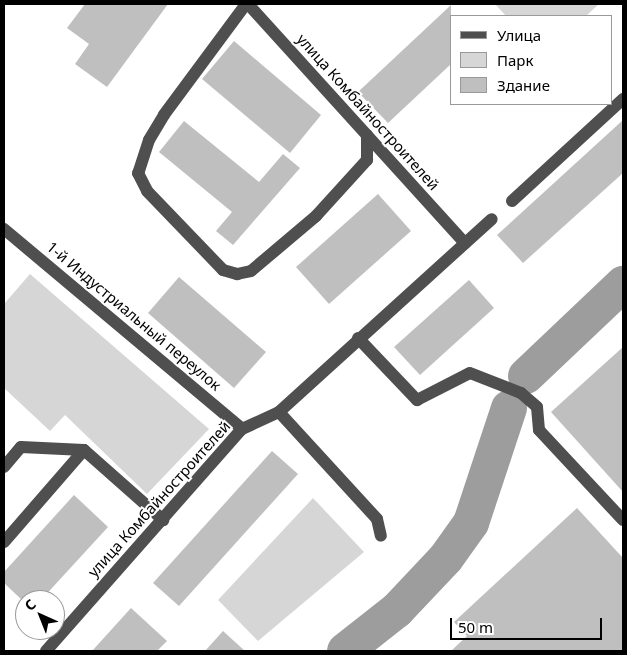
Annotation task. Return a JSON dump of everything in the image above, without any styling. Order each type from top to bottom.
[{"type":"street","name":"улица Комбайностроителей","points":[[247,4],[465,243]]},
{"type":"street","points":[[247,4],[164,115],[149,140],[138,173],[147,191],[223,270],[238,274],[251,271],[316,216],[367,160],[367,135]]},
{"type":"street","points":[[512,202],[623,99]]},
{"type":"street","name":"улица Комбайностроителей","points":[[46,651],[242,429],[279,412],[358,338],[492,219]]},
{"type":"street","name":"1-й Индустриальный переулок","points":[[6,235],[242,429]]},
{"type":"street","points":[[358,338],[417,400],[470,373],[520,393],[537,406],[539,430],[623,520]]},
{"type":"street","points":[[279,412],[377,519],[381,536]]},
{"type":"street","points":[[4,467],[21,447],[84,450],[163,520]]},
{"type":"street","points":[[4,542],[84,450]]},
{"type":"green space","points":[[495,4],[599,4],[587,15],[505,15]]},
{"type":"green space","points":[[30,274],[209,429],[147,494],[65,415],[50,431],[4,388],[4,304]]},
{"type":"green space","points":[[313,498],[364,552],[258,641],[218,600]]},
{"type":"building","points":[[85,4],[168,4],[107,87],[75,64],[89,44],[67,28]]},
{"type":"building","points":[[451,5],[450,65],[388,123],[358,92]]},
{"type":"building","points":[[234,41],[321,115],[290,153],[202,79]]},
{"type":"building","points":[[623,120],[623,173],[523,263],[497,235]]},
{"type":"building","points":[[184,121],[259,182],[283,154],[300,168],[233,245],[216,231],[232,212],[159,152]]},
{"type":"building","points":[[378,194],[411,231],[329,304],[296,267]]},
{"type":"building","points":[[179,277],[266,352],[234,388],[148,313]]},
{"type":"building","points":[[469,280],[494,308],[420,375],[394,347]]},
{"type":"building","points":[[623,347],[623,492],[551,412]]},
{"type":"building","points":[[272,451],[298,474],[179,606],[153,583]]},
{"type":"building","points":[[74,495],[108,527],[50,590],[15,590],[15,593],[4,583],[4,572]]},
{"type":"building","points":[[577,508],[623,558],[623,651],[451,651],[467,636],[454,622]]},
{"type":"building","points":[[131,608],[167,641],[157,651],[92,651]]},
{"type":"building","points":[[223,631],[245,651],[205,651]]},
{"type":"waterway","points":[[526,376],[623,284]]},
{"type":"waterway","points":[[345,651],[397,610],[446,558],[471,523],[509,408]]}]
